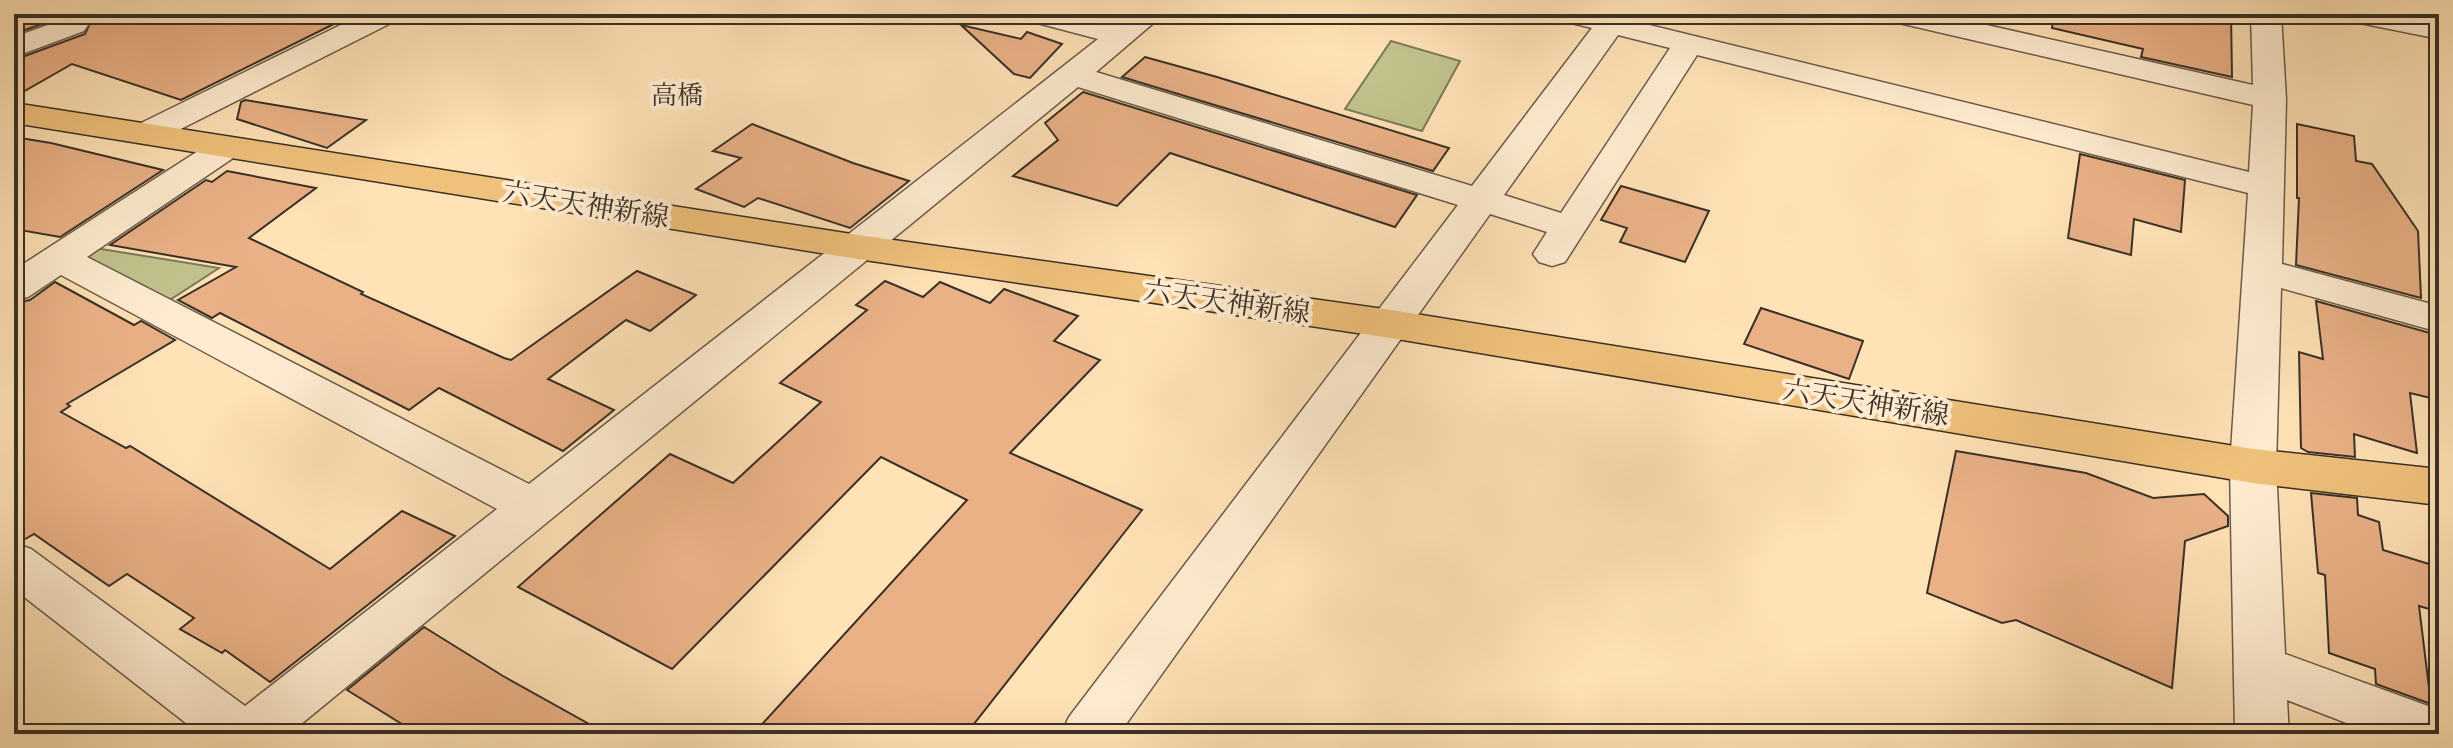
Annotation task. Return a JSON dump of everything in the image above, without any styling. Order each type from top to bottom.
[{"type":"main road","name":"六天天神新線","points":[[14,113],[858,247],[1391,324],[2253,466],[2439,487]]},
{"type":"street","points":[[147,133],[386,14]]},
{"type":"street","points":[[1037,14],[1122,36]]},
{"type":"street","points":[[249,734],[1149,14]]},
{"type":"street","points":[[1570,14],[1614,19],[1688,44],[2267,187]]},
{"type":"street","points":[[1899,14],[2270,99]]},
{"type":"street","points":[[2262,734],[2253,466],[2270,99],[2266,14]]},
{"type":"street","points":[[2356,14],[2439,30]]},
{"type":"street","points":[[1088,734],[1614,19]]},
{"type":"street","points":[[14,48],[73,25]]},
{"type":"street","points":[[1072,75],[1482,200],[1560,241],[1688,44]]},
{"type":"street","points":[[14,288],[227,147]]},
{"type":"street","points":[[59,258],[533,507]]},
{"type":"street","points":[[2263,271],[2439,319]]},
{"type":"street","points":[[14,562],[241,734]]},
{"type":"street","points":[[2260,667],[2438,734]]},
{"type":"green space","points":[[1391,41],[1460,61],[1422,131],[1345,109]]},
{"type":"green space","points":[[95,248],[219,268],[162,305],[75,260]]},
{"type":"building","points":[[14,14],[70,14],[14,34]]},
{"type":"building","points":[[77,14],[354,14],[181,100],[72,64],[14,97],[14,60],[85,34],[90,23],[85,16]]},
{"type":"building","points":[[2054,14],[2231,14],[2232,77],[2141,57],[2143,49],[2052,28]]},
{"type":"building","points":[[961,25],[1021,39],[1027,32],[1062,44],[1030,78],[1014,74]]},
{"type":"building","points":[[1145,57],[1449,148],[1433,171],[1122,77]]},
{"type":"building","points":[[1083,92],[1417,195],[1395,227],[1170,153],[1117,206],[1013,176],[1058,140],[1045,123]]},
{"type":"building","points":[[245,100],[366,120],[327,148],[237,119],[241,102]]},
{"type":"building","points":[[752,124],[909,181],[850,228],[758,198],[744,207],[696,189],[741,158],[713,151]]},
{"type":"building","points":[[2297,124],[2354,136],[2356,161],[2372,164],[2418,231],[2421,298],[2296,265],[2299,198]]},
{"type":"building","points":[[14,137],[163,170],[60,237],[14,229]]},
{"type":"building","points":[[2080,154],[2185,180],[2181,232],[2134,219],[2131,255],[2068,238]]},
{"type":"building","points":[[227,171],[316,188],[249,238],[363,292],[361,294],[511,360],[637,271],[696,295],[650,331],[626,320],[548,379],[614,410],[563,451],[439,388],[409,410],[220,313],[212,318],[178,300],[236,267],[110,245],[206,180],[212,182]]},
{"type":"building","points":[[1621,186],[1709,211],[1685,262],[1620,242],[1627,228],[1601,220]]},
{"type":"building","points":[[885,281],[923,297],[940,282],[990,303],[1004,289],[1078,316],[1054,341],[1100,360],[1010,453],[1142,510],[966,734],[753,734],[967,500],[881,457],[672,669],[518,587],[670,454],[733,483],[821,402],[780,383],[867,310],[856,305]]},
{"type":"building","points":[[55,282],[134,325],[141,321],[175,340],[67,404],[70,406],[61,412],[126,448],[130,446],[330,569],[402,511],[455,536],[270,682],[225,650],[222,653],[180,629],[194,618],[127,574],[109,586],[34,534],[20,542],[14,540],[14,303],[30,300]]},
{"type":"building","points":[[2316,301],[2430,333],[2439,400],[2410,393],[2417,453],[2354,434],[2355,457],[2308,452],[2301,448],[2299,352],[2323,359]]},
{"type":"building","points":[[1761,308],[1863,341],[1849,379],[1744,344]]},
{"type":"building","points":[[1956,451],[2086,473],[2153,498],[2204,494],[2228,516],[2228,526],[2185,541],[2172,688],[2016,620],[2002,623],[1927,593]]},
{"type":"building","points":[[2311,493],[2357,498],[2358,515],[2379,522],[2383,550],[2439,567],[2439,612],[2419,606],[2431,704],[2376,684],[2375,669],[2329,653],[2325,575],[2318,573]]},
{"type":"building","points":[[424,627],[503,676],[607,734],[418,734],[347,690]]},
{"type":"district","name":"高橋","points":[[677,95]]}]
